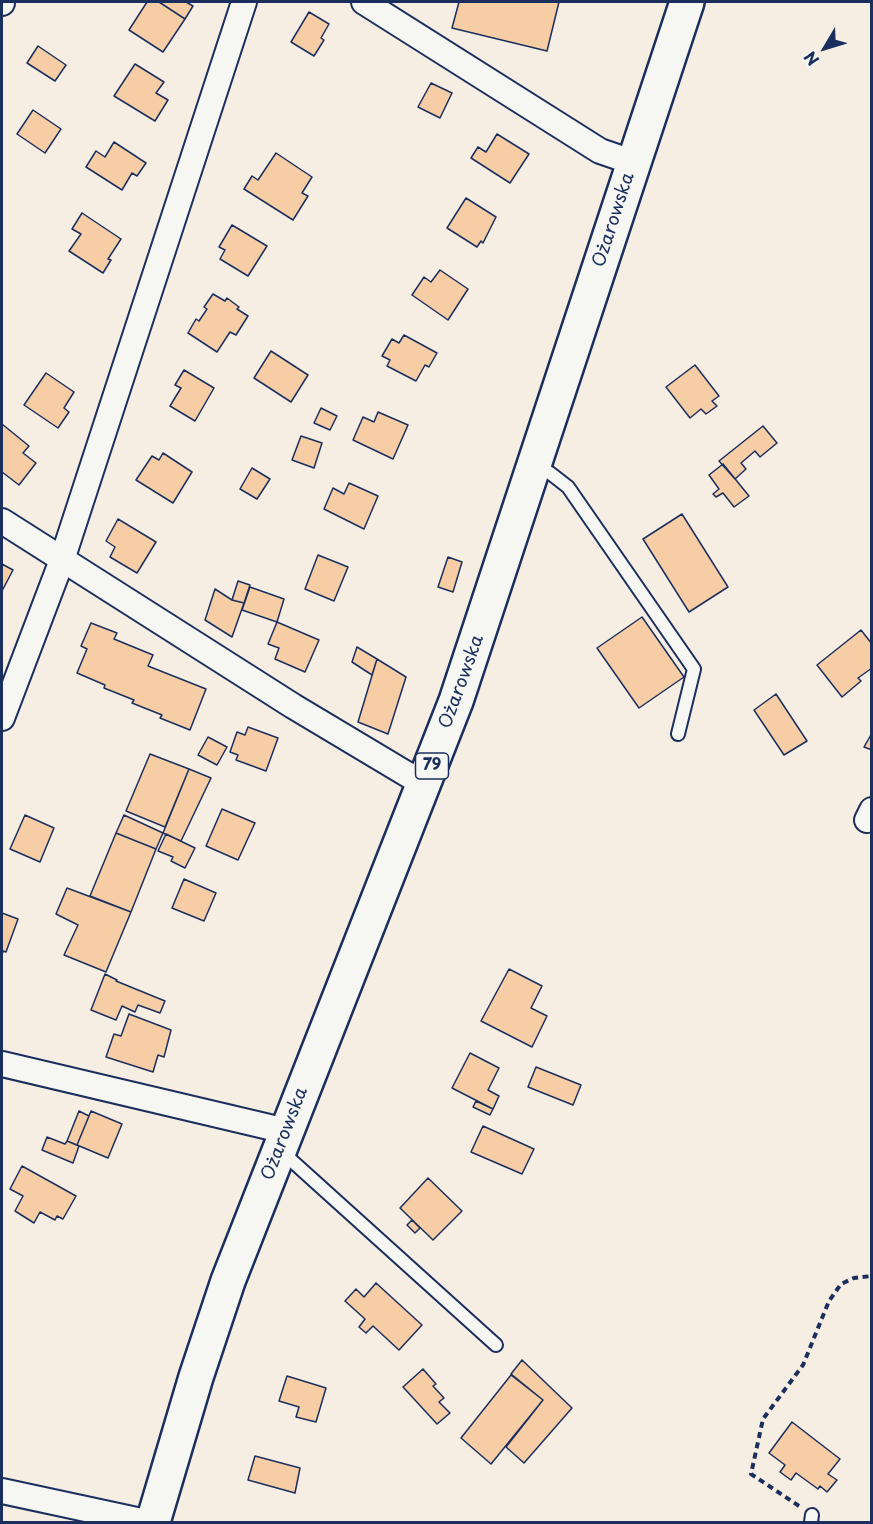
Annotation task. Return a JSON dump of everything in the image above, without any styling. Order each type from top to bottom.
[{"type":"main road","name":"Ożarowska","points":[[153,1522],[211,1331],[283,1140],[425,785],[480,631],[632,162],[687,2]]},
{"type":"street","points":[[2,718],[62,560],[243,2]]},
{"type":"street","points":[[364,2],[600,151],[632,162]]},
{"type":"street","points":[[2,521],[293,706],[425,785]]},
{"type":"street","points":[[2,1064],[283,1140]]},
{"type":"street","points":[[2,1491],[146,1522]]},
{"type":"lane","points":[[535,465],[568,487],[694,669],[678,734]]},
{"type":"lane","points":[[283,1140],[496,1346]]},
{"type":"path","points":[[812,1519],[751,1474],[763,1419],[803,1365],[829,1301],[841,1284],[854,1278],[872,1276]]},
{"type":"building","points":[[147,2],[159,2],[185,19],[163,52],[129,30]]},
{"type":"building","points":[[159,2],[186,2],[193,6],[185,19]]},
{"type":"building","points":[[459,2],[559,2],[547,51],[452,28]]},
{"type":"building","points":[[309,12],[329,24],[321,38],[324,40],[314,56],[291,42]]},
{"type":"building","points":[[38,46],[66,65],[55,81],[27,63]]},
{"type":"building","points":[[135,64],[164,82],[156,93],[168,100],[155,121],[114,96]]},
{"type":"building","points":[[431,83],[452,93],[440,118],[418,107]]},
{"type":"building","points":[[33,110],[61,129],[45,153],[17,134]]},
{"type":"building","points":[[497,134],[529,154],[510,183],[471,158],[478,147],[486,152]]},
{"type":"building","points":[[114,142],[146,163],[137,176],[132,173],[122,190],[86,167],[96,151],[105,157]]},
{"type":"building","points":[[276,153],[312,177],[302,193],[308,196],[293,220],[244,189],[252,176],[258,180]]},
{"type":"building","points":[[466,198],[496,217],[483,243],[481,241],[477,247],[447,228]]},
{"type":"building","points":[[82,213],[121,239],[108,259],[111,260],[103,273],[69,251],[81,234],[72,229]]},
{"type":"building","points":[[232,225],[267,246],[248,276],[220,259],[225,250],[219,247]]},
{"type":"building","points":[[440,270],[468,289],[448,320],[412,295],[424,277],[431,282]]},
{"type":"building","points":[[213,294],[225,301],[227,298],[239,307],[237,309],[248,316],[236,335],[230,332],[217,352],[188,333],[196,319],[199,321],[207,309],[204,307]]},
{"type":"building","points":[[404,335],[437,353],[429,367],[425,365],[416,381],[387,366],[390,360],[382,356],[392,339],[399,343]]},
{"type":"building","points":[[271,351],[308,375],[291,402],[254,378]]},
{"type":"building","points":[[695,365],[719,396],[712,401],[717,406],[706,414],[701,409],[690,418],[666,387]]},
{"type":"building","points":[[184,370],[214,388],[195,421],[170,406],[181,388],[175,385]]},
{"type":"building","points":[[46,373],[74,392],[64,408],[69,412],[58,428],[24,405]]},
{"type":"building","points":[[321,408],[337,416],[330,430],[314,423]]},
{"type":"building","points":[[378,412],[408,425],[393,459],[353,440],[363,417],[374,422]]},
{"type":"building","points":[[2,424],[29,446],[23,453],[36,463],[19,485],[2,472]]},
{"type":"building","points":[[763,426],[777,443],[760,457],[755,451],[741,463],[746,469],[735,479],[719,461]]},
{"type":"building","points":[[301,436],[322,443],[314,468],[292,460]]},
{"type":"building","points":[[163,453],[192,472],[173,503],[136,480],[152,456],[159,460]]},
{"type":"building","points":[[723,464],[749,496],[734,507],[723,493],[716,497],[713,494],[719,489],[709,475]]},
{"type":"building","points":[[252,468],[270,479],[257,499],[240,489]]},
{"type":"building","points":[[349,483],[378,496],[364,529],[324,509],[333,488],[344,494]]},
{"type":"building","points":[[682,514],[728,587],[689,612],[643,539]]},
{"type":"building","points":[[118,519],[156,542],[137,573],[110,557],[115,547],[106,541]]},
{"type":"building","points":[[318,555],[348,567],[334,601],[305,589]]},
{"type":"building","points":[[448,557],[462,562],[453,592],[438,587]]},
{"type":"building","points":[[2,564],[13,570],[2,591]]},
{"type":"building","points":[[238,581],[250,585],[244,603],[232,600]]},
{"type":"building","points":[[250,587],[284,599],[277,622],[242,610]]},
{"type":"building","points":[[215,589],[232,600],[244,603],[232,637],[205,620]]},
{"type":"building","points":[[642,617],[684,677],[639,708],[597,648]]},
{"type":"building","points":[[277,622],[319,640],[305,672],[275,659],[279,648],[268,644]]},
{"type":"building","points":[[91,623],[117,633],[114,639],[153,655],[148,666],[206,689],[190,730],[160,718],[162,715],[132,703],[134,700],[104,688],[105,685],[77,673],[87,649],[81,646]]},
{"type":"building","points":[[861,630],[872,644],[872,668],[858,678],[861,681],[842,697],[817,665]]},
{"type":"building","points":[[357,647],[377,659],[372,675],[352,662]]},
{"type":"building","points":[[377,659],[406,677],[388,734],[358,722]]},
{"type":"building","points":[[776,694],[807,741],[784,755],[754,710]]},
{"type":"building","points":[[248,727],[278,738],[266,771],[236,760],[238,755],[230,752],[237,732],[245,735]]},
{"type":"building","points":[[872,733],[872,750],[864,747]]},
{"type":"building","points":[[208,737],[227,747],[217,765],[198,755]]},
{"type":"building","points":[[150,754],[189,769],[165,827],[126,811]]},
{"type":"building","points":[[189,769],[211,778],[181,841],[163,833]]},
{"type":"building","points":[[222,809],[255,823],[238,860],[206,846]]},
{"type":"building","points":[[25,815],[54,828],[40,862],[10,849]]},
{"type":"building","points":[[124,815],[163,833],[156,849],[116,833]]},
{"type":"building","points":[[116,833],[156,849],[131,912],[90,896]]},
{"type":"building","points":[[166,834],[195,848],[185,868],[171,861],[173,857],[158,851]]},
{"type":"building","points":[[184,879],[216,893],[204,921],[172,908]]},
{"type":"building","points":[[67,888],[131,912],[106,972],[64,955],[78,925],[56,914]]},
{"type":"building","points":[[2,913],[18,919],[6,952],[3,951],[2,955]]},
{"type":"building","points":[[509,969],[542,986],[531,1008],[547,1016],[532,1047],[481,1021]]},
{"type":"building","points":[[105,974],[116,981],[165,1001],[160,1013],[138,1005],[135,1012],[122,1006],[116,1020],[91,1010]]},
{"type":"building","points":[[129,1014],[171,1030],[164,1057],[158,1055],[153,1072],[106,1057],[114,1034],[121,1036]]},
{"type":"building","points":[[470,1053],[499,1068],[488,1090],[499,1096],[493,1109],[452,1088]]},
{"type":"building","points":[[536,1067],[581,1085],[573,1105],[528,1087]]},
{"type":"building","points":[[476,1101],[493,1109],[490,1115],[473,1107]]},
{"type":"building","points":[[79,1111],[89,1116],[77,1145],[67,1141]]},
{"type":"building","points":[[91,1111],[122,1124],[108,1158],[77,1145]]},
{"type":"building","points":[[483,1126],[534,1149],[522,1174],[471,1152]]},
{"type":"building","points":[[47,1137],[65,1144],[67,1141],[79,1146],[73,1163],[42,1150]]},
{"type":"building","points":[[22,1166],[76,1196],[63,1219],[57,1216],[55,1220],[40,1212],[34,1223],[15,1211],[23,1196],[10,1189]]},
{"type":"building","points":[[428,1178],[462,1211],[433,1240],[400,1208]]},
{"type":"building","points":[[412,1220],[420,1228],[415,1233],[407,1225]]},
{"type":"building","points":[[376,1283],[422,1325],[399,1350],[373,1326],[366,1333],[359,1327],[365,1319],[345,1301],[356,1289],[364,1297]]},
{"type":"building","points":[[522,1360],[572,1408],[524,1463],[506,1447],[543,1400],[511,1374]]},
{"type":"building","points":[[423,1369],[436,1384],[433,1386],[444,1398],[439,1402],[450,1413],[437,1424],[403,1387]]},
{"type":"building","points":[[511,1375],[543,1400],[491,1464],[461,1438]]},
{"type":"building","points":[[287,1376],[326,1388],[316,1422],[296,1417],[299,1407],[279,1401]]},
{"type":"building","points":[[792,1422],[840,1459],[828,1474],[837,1480],[827,1492],[820,1486],[818,1489],[796,1473],[791,1480],[780,1472],[785,1465],[769,1453]]},
{"type":"building","points":[[255,1456],[300,1468],[295,1493],[248,1480]]}]
